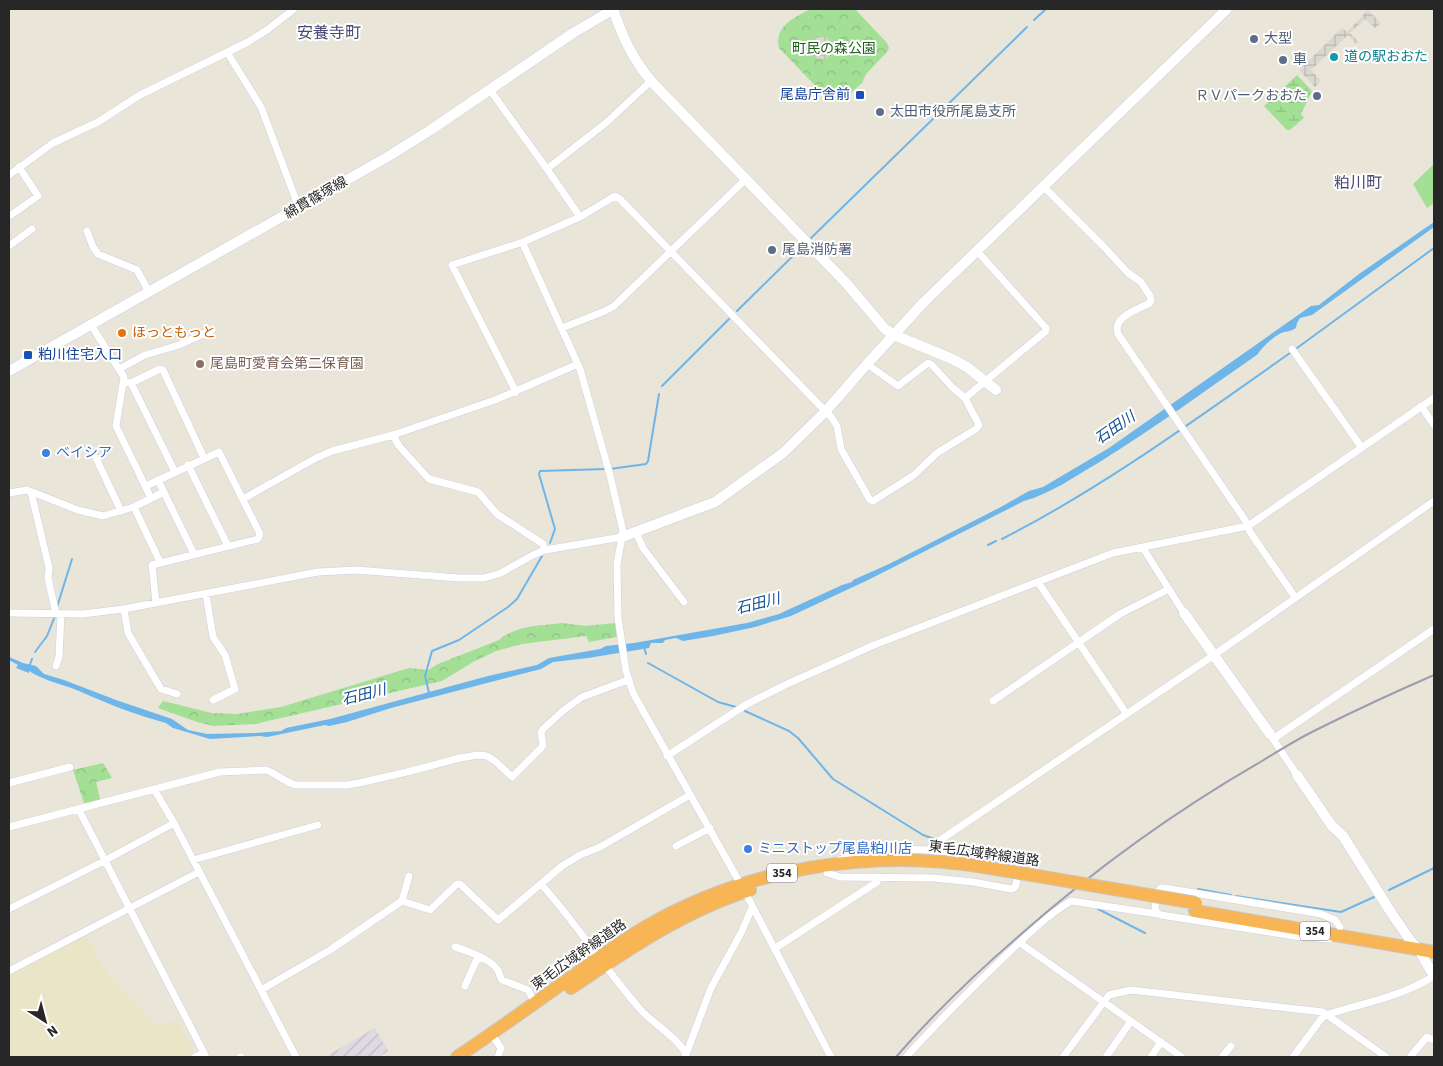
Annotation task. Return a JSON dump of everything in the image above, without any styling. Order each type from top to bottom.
[{"type":"highway","name":"東毛広域幹線道路","points":[[471,1057],[602,961],[631,936],[668,915],[705,898],[860,862],[923,860],[1342,932],[1434,944]]},
{"type":"highway","name":"東毛広域幹線道路","points":[[1342,932],[1434,952]]},
{"type":"highway","name":"東毛広域幹線道路","points":[[457,1057],[566,981],[602,961]]},
{"type":"street","points":[[9,176],[53,143],[98,122],[140,95],[267,30],[294,9]]},
{"type":"street","points":[[613,9],[634,60],[846,283],[880,324],[894,335],[967,367],[986,380],[996,390]]},
{"type":"street","name":"綿貫篠塚線","points":[[9,371],[300,208],[415,141],[573,33],[613,9]]},
{"type":"street","points":[[9,613],[82,614],[124,609],[310,573],[356,570],[459,578],[484,578],[502,573],[545,550],[622,537],[700,509],[726,496],[784,453],[826,411],[894,335],[977,251],[1227,9]]},
{"type":"street","points":[[227,52],[261,107],[300,208]]},
{"type":"street","points":[[547,169],[607,122],[651,80]]},
{"type":"street","points":[[490,90],[580,218]]},
{"type":"street","points":[[9,214],[11,215],[38,196],[19,168]]},
{"type":"street","points":[[562,328],[614,306],[746,179]]},
{"type":"street","points":[[1044,187],[1128,273],[1141,282],[1150,296],[1152,301],[1119,321],[1116,331],[1246,520],[1250,532],[1295,597]]},
{"type":"street","points":[[516,392],[452,265],[523,242],[580,218],[616,197],[826,411],[837,426],[842,453],[870,500],[873,501],[914,475],[938,453],[976,429],[979,425],[965,398],[931,364],[928,363],[898,386],[867,364]]},
{"type":"street","points":[[9,246],[32,229]]},
{"type":"street","points":[[87,231],[98,254],[137,270],[149,292]]},
{"type":"street","points":[[523,242],[578,364],[609,469],[623,531],[617,564],[618,618],[628,680],[667,756],[743,888],[831,1057]]},
{"type":"street","points":[[965,398],[1046,331],[1046,328],[977,251]]},
{"type":"street","points":[[91,326],[119,369],[175,472]]},
{"type":"street","points":[[119,369],[145,355],[179,345],[212,330]]},
{"type":"street","points":[[1292,349],[1362,448]]},
{"type":"street","points":[[243,499],[332,451],[393,434],[516,392],[578,364]]},
{"type":"street","points":[[127,383],[160,369],[163,370],[204,458]]},
{"type":"street","points":[[127,383],[116,426],[151,498]]},
{"type":"street","points":[[667,756],[747,704],[874,645],[1113,553],[1248,526],[1434,398]]},
{"type":"street","points":[[1421,406],[1434,425]]},
{"type":"street","points":[[393,434],[399,446],[429,479],[478,492],[492,510],[543,544],[545,550]]},
{"type":"street","points":[[146,486],[219,452],[260,536],[258,539],[152,565],[156,603]]},
{"type":"street","points":[[96,458],[121,511]]},
{"type":"street","points":[[188,465],[228,546]]},
{"type":"street","points":[[158,480],[194,554]]},
{"type":"street","points":[[9,493],[27,490],[78,510],[103,516],[134,507],[164,492]]},
{"type":"street","points":[[31,492],[49,568],[48,578],[58,614],[59,657],[56,666]]},
{"type":"street","points":[[929,850],[933,845],[1214,655],[1434,501]]},
{"type":"street","points":[[134,507],[160,562]]},
{"type":"street","points":[[636,532],[644,548],[684,602]]},
{"type":"street","points":[[1143,548],[1184,613],[1272,737],[1332,826],[1343,836],[1410,940],[1419,950],[1434,976],[1399,994],[1326,1015],[1293,1057]]},
{"type":"street","points":[[1038,582],[1126,714]]},
{"type":"street","points":[[993,701],[1120,614],[1169,589]]},
{"type":"street","points":[[206,594],[213,637],[225,656],[234,686],[234,689],[213,700]]},
{"type":"street","points":[[124,609],[128,633],[161,689],[177,694]]},
{"type":"street","points":[[1272,737],[1434,629]]},
{"type":"street","points":[[9,827],[220,772],[266,770],[288,783],[296,785],[347,785],[478,755],[487,756],[495,761],[512,777],[543,745],[542,733],[547,724],[582,698],[628,680]]},
{"type":"street","points":[[9,783],[70,767]]},
{"type":"street","points":[[154,789],[174,823],[296,1057]]},
{"type":"street","points":[[402,901],[430,910],[457,884],[460,884],[498,920],[562,866],[600,847],[690,795]]},
{"type":"street","points":[[79,810],[205,1055],[195,1057]]},
{"type":"street","points":[[9,909],[174,823]]},
{"type":"street","points":[[193,860],[318,825]]},
{"type":"street","points":[[676,846],[710,828]]},
{"type":"street","points":[[890,850],[929,850],[978,855],[1016,861],[1019,864],[1016,885],[1011,889],[943,879],[840,877],[829,869],[853,854],[890,850]]},
{"type":"street","points":[[9,971],[199,872]]},
{"type":"street","points":[[262,990],[338,945],[402,901],[409,876]]},
{"type":"street","points":[[774,947],[777,947],[877,882],[879,877]]},
{"type":"street","points":[[541,884],[564,910],[641,1011],[669,1035],[685,1052],[686,1056]]},
{"type":"street","points":[[906,1057],[949,1011],[1020,943],[1044,921],[1071,901],[1160,915],[1294,936],[1325,939],[1342,932],[1336,920],[1321,914],[1164,888],[1159,890],[1155,907],[1160,915]]},
{"type":"street","points":[[686,1056],[711,988],[753,908]]},
{"type":"street","points":[[1020,943],[1182,1057]]},
{"type":"street","points":[[454,947],[481,957],[496,968],[502,980],[528,990],[535,1003]]},
{"type":"street","points":[[465,986],[476,961],[481,957]]},
{"type":"street","points":[[1063,1057],[1108,995],[1131,990],[1319,1011],[1386,1057]]},
{"type":"street","points":[[1106,1057],[1131,1021]]},
{"type":"street","points":[[1410,1057],[1428,1036],[1434,1040]]},
{"type":"street","points":[[495,1039],[501,1048],[498,1057]]},
{"type":"street","points":[[1151,1057],[1162,1042]]},
{"type":"street","points":[[1222,1057],[1230,1046]]},
{"type":"shaded area","points":[[1368,10],[1381,23],[1375,28],[1365,19],[1350,33],[1359,42],[1356,44],[1348,35],[1311,70],[1321,81],[1315,87],[1299,70],[1342,28],[1347,32]]},
{"type":"shaded area","points":[[821,37],[829,40],[832,48],[829,56],[821,59],[813,56],[810,48],[813,40]]},
{"type":"shaded area","points":[[85,931],[105,970],[158,1027],[177,1020],[194,1051],[180,1057],[9,1057],[9,973]]},
{"type":"shaded area","points":[[375,1028],[388,1051],[379,1057],[325,1057]]},
{"type":"green space","name":"町民の森公園","points":[[810,9],[855,9],[887,43],[889,48],[866,74],[862,83],[844,99],[832,101],[827,98],[779,48],[778,40],[782,28],[792,19]]},
{"type":"green space","points":[[1297,75],[1312,91],[1301,114],[1304,118],[1290,130],[1287,130],[1264,106]]},
{"type":"green space","points":[[1434,164],[1434,203],[1427,208],[1413,184]]},
{"type":"green space","points":[[562,623],[586,626],[615,623],[617,637],[589,642],[586,636],[522,644],[496,651],[473,662],[442,681],[255,724],[214,726],[158,708],[163,701],[212,713],[237,714],[281,707],[409,668],[428,670],[438,664],[499,640],[513,631]]},
{"type":"green space","points":[[103,763],[112,778],[96,782],[101,802],[85,806],[73,770]]},
{"type":"water","points":[[1434,222],[1434,227],[1312,315],[1300,318],[1296,328],[1277,335],[1258,354],[1098,463],[1053,490],[1024,501],[868,580],[791,616],[755,627],[713,636],[683,641],[676,638],[665,640],[663,643],[651,643],[649,648],[553,662],[541,669],[391,708],[347,722],[267,737],[210,739],[173,728],[166,723],[122,709],[29,671],[29,673],[16,668],[18,665],[9,660],[9,657],[36,666],[44,674],[172,719],[188,730],[207,734],[255,733],[281,731],[286,728],[330,719],[488,676],[537,665],[549,658],[600,649],[606,646],[634,643],[747,623],[779,614],[852,582],[1029,491],[1043,487],[1109,448],[1311,306],[1319,305],[1359,274]]},
{"type":"waterway","points":[[1034,20],[1046,9]]},
{"type":"waterway","points":[[809,240],[1027,27]]},
{"type":"waterway","points":[[737,311],[804,245]]},
{"type":"waterway","points":[[1297,348],[1434,248]]},
{"type":"waterway","points":[[662,386],[729,319]]},
{"type":"waterway","points":[[1002,539],[1040,519],[1113,475],[1290,353]]},
{"type":"waterway","points":[[610,469],[646,464],[648,461],[659,394]]},
{"type":"waterway","points":[[550,543],[555,529],[539,474],[540,471],[605,469]]},
{"type":"waterway","points":[[988,545],[996,541]]},
{"type":"waterway","points":[[429,693],[425,676],[432,651],[459,640],[508,607],[517,599],[542,556]]},
{"type":"waterway","points":[[57,607],[72,559]]},
{"type":"waterway","points":[[35,652],[47,636],[55,616]]},
{"type":"waterway","points":[[644,647],[646,654]]},
{"type":"waterway","points":[[29,667],[32,659]]},
{"type":"waterway","points":[[648,663],[718,702],[736,707]]},
{"type":"waterway","points":[[745,711],[789,731],[798,738],[833,779],[923,835],[934,839]]},
{"type":"waterway","points":[[945,843],[962,849],[1037,861]]},
{"type":"waterway","points":[[1389,890],[1434,868]]},
{"type":"waterway","points":[[1198,889],[1231,895]]},
{"type":"waterway","points":[[1236,896],[1341,912],[1374,897]]},
{"type":"waterway","points":[[1098,909],[1145,933]]},
{"type":"railway","points":[[896,1057],[940,1009],[1004,949],[1077,887],[1136,842],[1198,800],[1297,740],[1434,675]]},
{"type":"place","name":"大型","points":[[1254,39]]},
{"type":"place","name":"道の駅おおた","points":[[1334,57]]},
{"type":"place","name":"車","points":[[1283,60]]},
{"type":"place","name":"尾島庁舎前","points":[[860,95]]},
{"type":"place","name":"ＲＶパークおおた","points":[[1317,96]]},
{"type":"place","name":"太田市役所尾島支所","points":[[880,112]]},
{"type":"place","name":"尾島消防署","points":[[772,250]]},
{"type":"place","name":"ほっともっと","points":[[122,333]]},
{"type":"place","name":"粕川住宅入口","points":[[28,355]]},
{"type":"place","name":"尾島町愛育会第二保育園","points":[[200,364]]},
{"type":"place","name":"ベイシア","points":[[46,453]]},
{"type":"place","name":"ミニストップ尾島粕川店","points":[[748,849]]},
{"type":"district","name":"安養寺町","points":[[329,33]]},
{"type":"district","name":"粕川町","points":[[1358,183]]},
{"type":"water label","name":"石田川","points":[[1115,428]]},
{"type":"water label","name":"石田川","points":[[758,604]]},
{"type":"water label","name":"石田川","points":[[364,695]]}]
